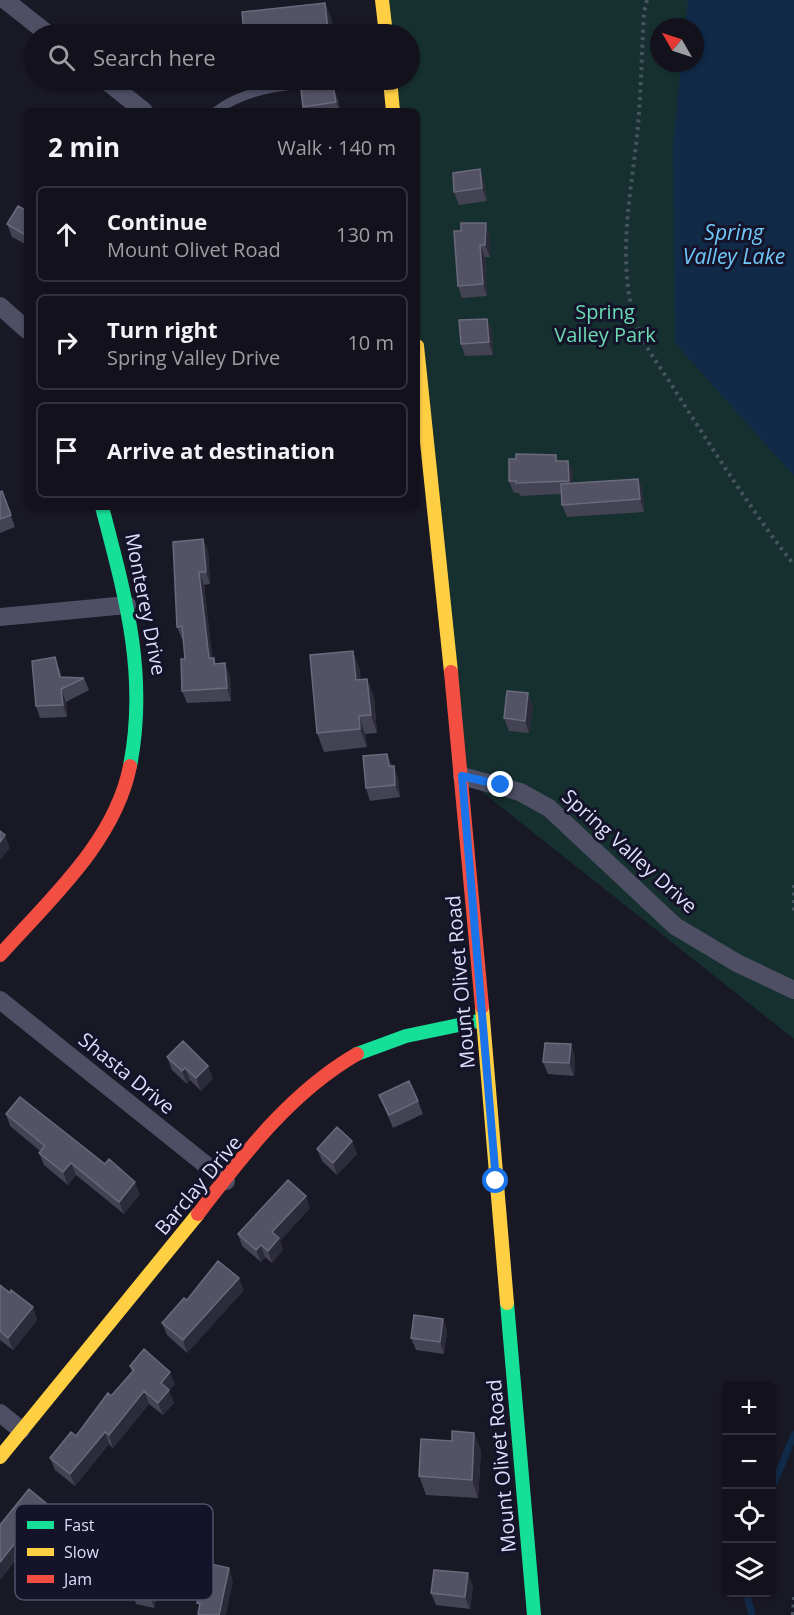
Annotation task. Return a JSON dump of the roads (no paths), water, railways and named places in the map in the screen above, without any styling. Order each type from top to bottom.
[{"type":"street","points":[[5,0],[35,24]]},
{"type":"street","points":[[382,0],[385,24]]},
{"type":"street","points":[[118,90],[140,108]]},
{"type":"street","points":[[391,90],[393,108]]},
{"type":"street","points":[[0,306],[24,327]]},
{"type":"street","name":"Mount Olivet Road","points":[[420,375],[462,776],[534,1615]]},
{"type":"street","name":"Monterey Drive","points":[[0,955],[85,859],[112,812],[129,772],[138,732],[140,686],[127,605],[103,510]]},
{"type":"street","points":[[0,617],[127,605]]},
{"type":"street","name":"Spring Valley Drive","points":[[462,776],[520,792],[549,807],[675,926],[737,963],[794,990]]},
{"type":"street","name":"Shasta Drive","points":[[0,1000],[226,1181]]},
{"type":"street","name":"Barclay Drive","points":[[0,1457],[289,1105],[326,1073],[351,1057],[395,1039],[483,1020]]},
{"type":"street","points":[[0,1413],[21,1430]]},
{"type":"lane","points":[[220,108],[233,98],[271,90]]},
{"type":"water","name":"Spring Valley Lake","points":[[688,0],[794,0],[794,476],[675,343],[673,146],[680,72],[704,72],[704,18],[686,18]]},
{"type":"waterway","points":[[776,1478],[794,1435]]},
{"type":"waterway","points":[[747,1597],[752,1615]]},
{"type":"park label","name":"Spring Valley Park","points":[[605,322]]}]
